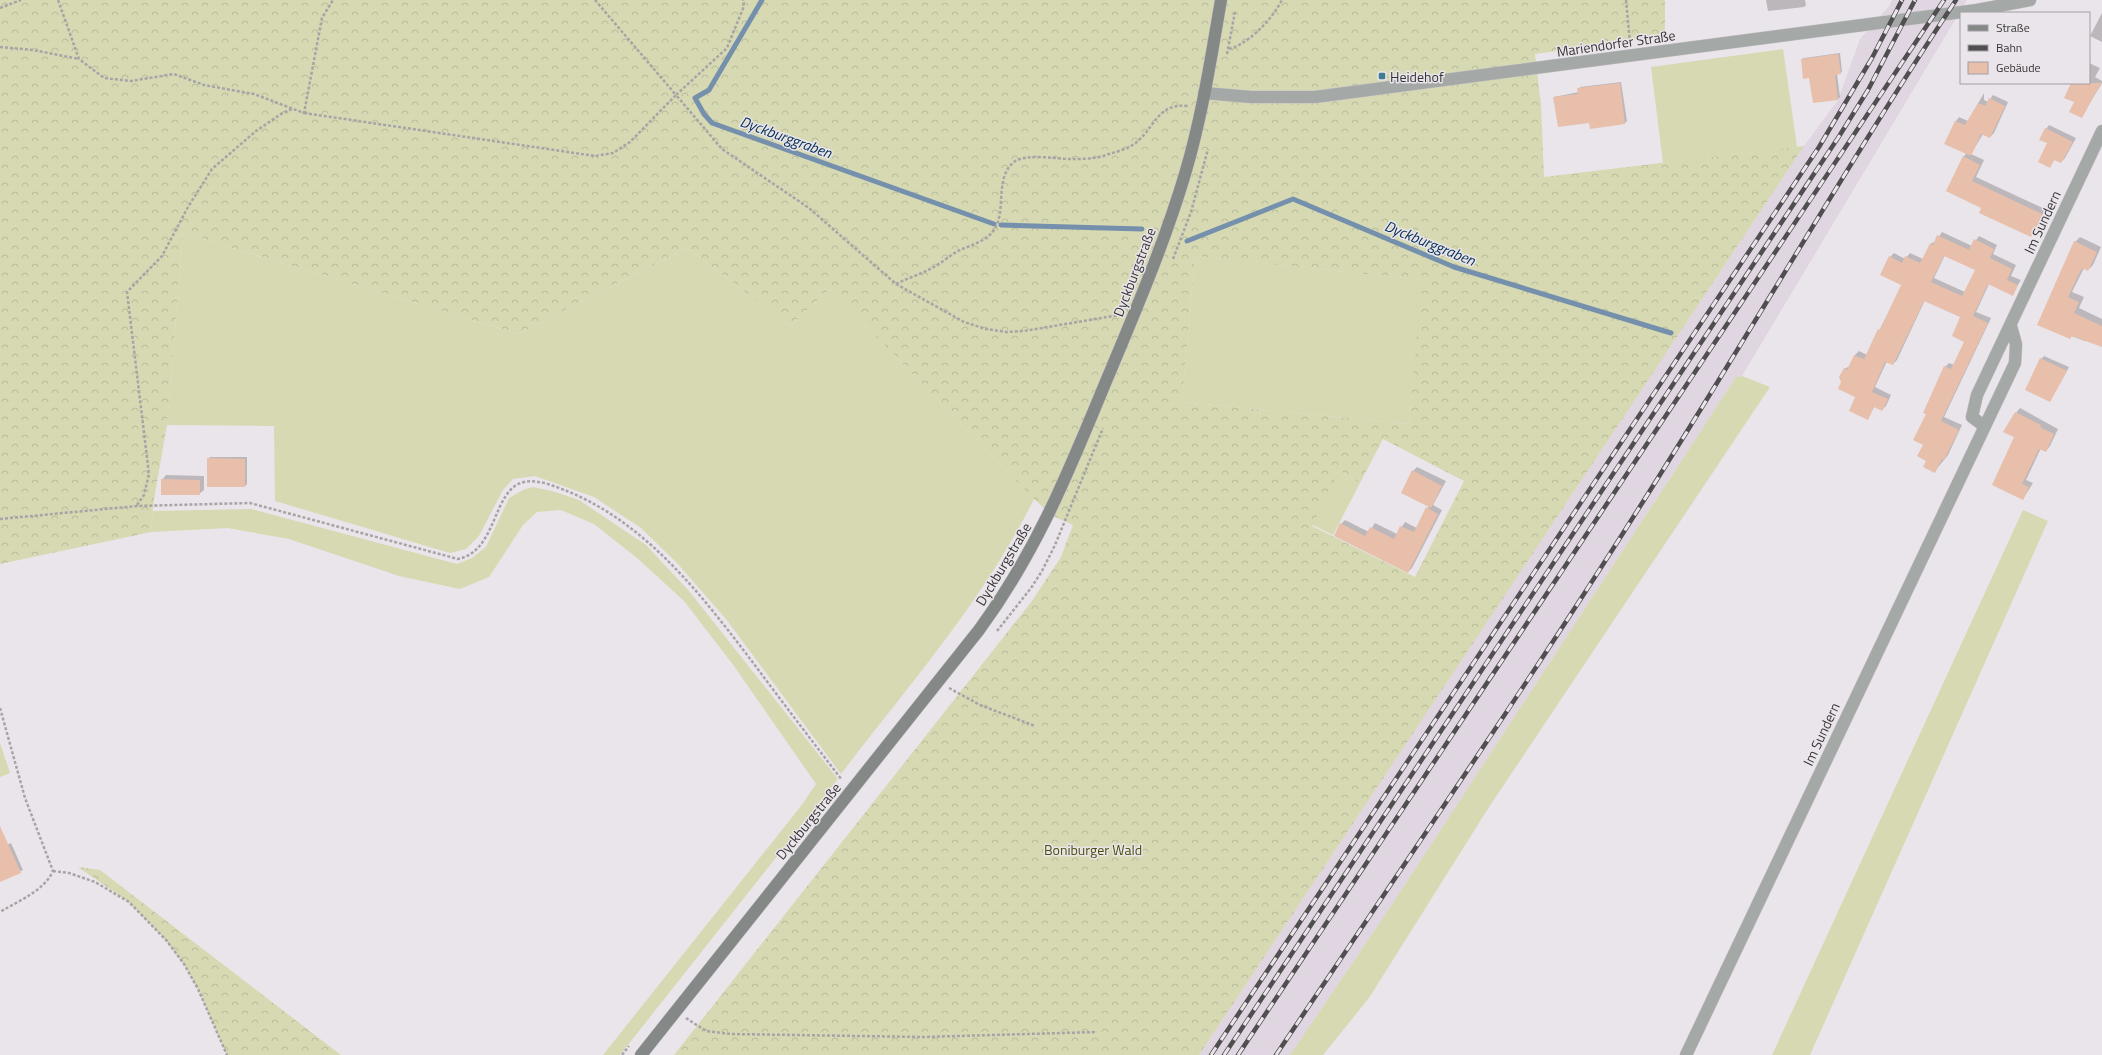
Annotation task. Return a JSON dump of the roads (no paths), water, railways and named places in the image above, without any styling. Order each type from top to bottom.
[{"type":"street","name":"Dyckburgstraße","points":[[641,1055],[979,630],[1027,558],[1062,490],[1156,262],[1185,174],[1199,124],[1221,0]]},
{"type":"street","name":"Mariendorfer Straße","points":[[1962,12],[2030,0]]},
{"type":"street","name":"Mariendorfer Straße","points":[[1204,93],[1251,97],[1315,97],[1960,12]]},
{"type":"street","name":"Im Sundern","points":[[1984,426],[1972,417],[1978,395],[2102,131]]},
{"type":"street","name":"Im Sundern","points":[[1686,1055],[2015,363],[2016,344],[2011,326]]},
{"type":"waterway","name":"Dyckburggraben","points":[[762,0],[709,90],[695,98],[704,114],[712,123],[994,224]]},
{"type":"waterway","name":"Dyckburggraben","points":[[1187,241],[1293,199],[1454,267],[1671,333]]},
{"type":"waterway","name":"Dyckburggraben","points":[[1001,225],[1142,229]]},
{"type":"railway","points":[[1211,1055],[1819,147],[1872,58],[1902,0]]},
{"type":"railway","points":[[1224,1055],[1838,138],[1868,90],[1915,0]]},
{"type":"railway","points":[[1238,1055],[1944,0]]},
{"type":"railway","points":[[1276,1055],[1459,783],[1595,577],[1679,445],[1875,126],[1956,0]]},
{"type":"place","name":"Heidehof","points":[[1382,76]]},
{"type":"park label","name":"Boniburger Wald","points":[[1093,849]]}]
